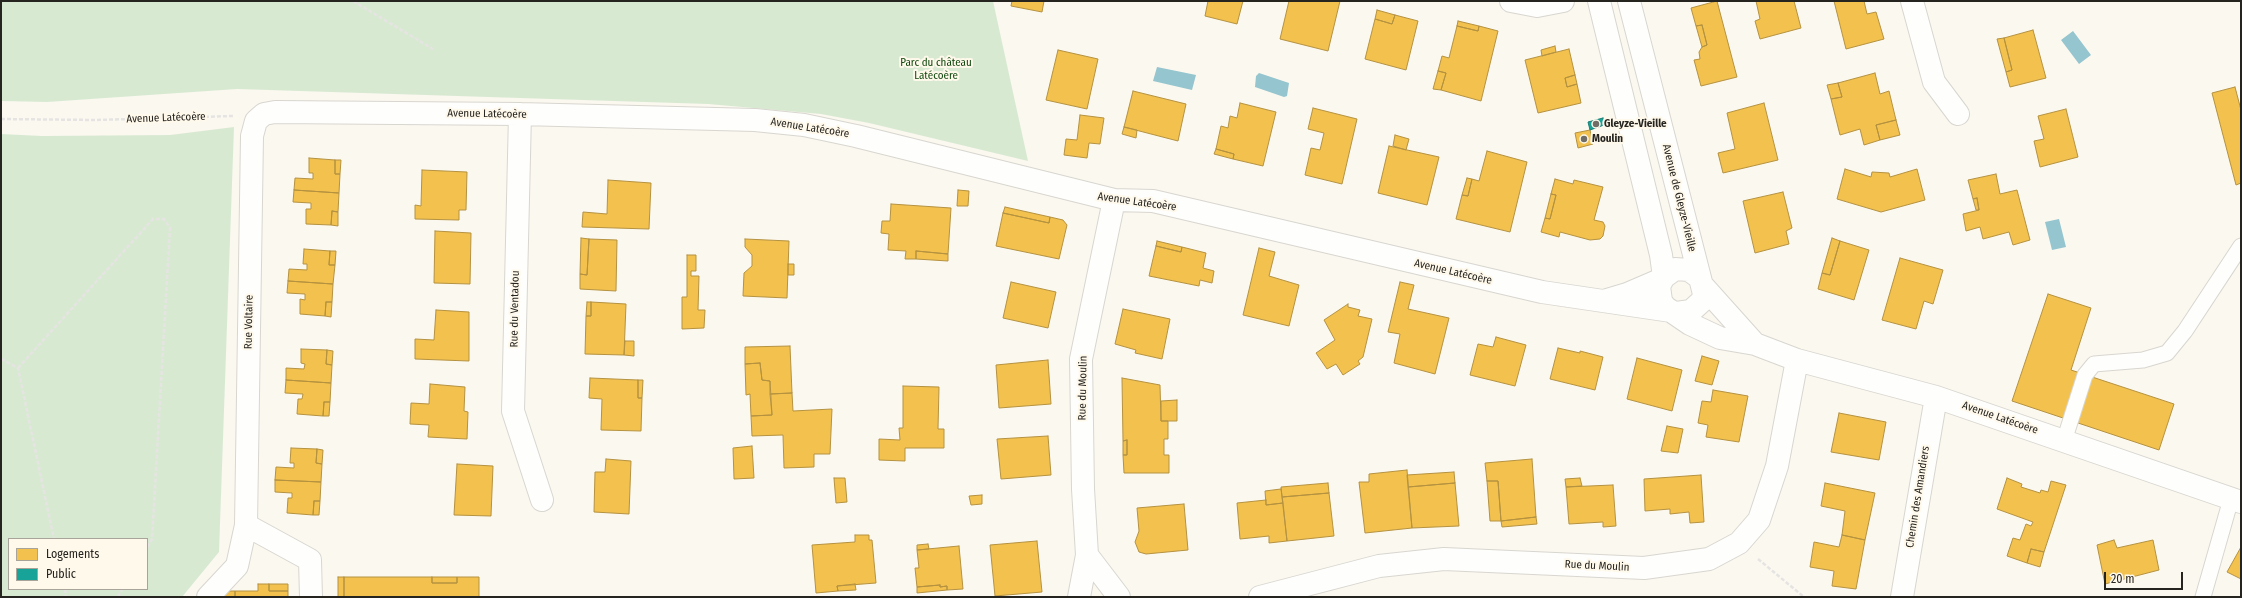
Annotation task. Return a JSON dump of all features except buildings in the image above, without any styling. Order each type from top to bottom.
[{"type":"street","points":[[1511,1],[1537,6],[1563,1]]},
{"type":"street","points":[[1598,1],[1661,255],[1663,278]]},
{"type":"street","name":"Avenue de Gleyze-Vieille","points":[[1629,1],[1702,282]]},
{"type":"street","points":[[1912,1],[1934,82],[1958,114]]},
{"type":"street","name":"Avenue Latécoère","points":[[256,121],[264,114],[274,112],[520,114],[755,120],[804,125],[856,136],[1114,200],[1153,202],[1542,292],[1584,300],[1604,300],[1673,312],[1691,311],[1697,307],[1704,294],[1702,282]]},
{"type":"street","name":"Rue du Ventadou","points":[[520,114],[513,411],[542,500]]},
{"type":"street","name":"Rue Voltaire","points":[[208,597],[237,566],[246,525],[252,136],[256,121]]},
{"type":"street","name":"Rue du Moulin","points":[[1079,597],[1087,554],[1082,489],[1081,359],[1114,200]]},
{"type":"street","name":"Avenue Latécoère","points":[[1755,344],[1702,282],[1689,270],[1682,268],[1668,272],[1663,278],[1659,293],[1665,307],[1690,324],[1720,338],[1755,344],[1796,360],[1936,396],[2236,500]]},
{"type":"street","name":"Avenue Latécoère","points":[[1604,300],[1627,294],[1663,278]]},
{"type":"street","name":"Rue du Moulin","points":[[1260,597],[1379,566],[1444,559],[1644,568],[1708,559],[1739,543],[1759,520],[1777,466],[1796,360]]},
{"type":"street","name":"Chemin des Amandiers","points":[[1902,597],[1936,396]]},
{"type":"street","points":[[246,525],[310,560],[310,597]]},
{"type":"street","points":[[1087,554],[1119,597]]},
{"type":"lane","points":[[2064,441],[2085,375],[2094,364],[2143,360],[2167,353],[2186,331],[2241,246]]},
{"type":"lane","points":[[2203,597],[2236,500]]},
{"type":"path","points":[[353,1],[433,49]]},
{"type":"path","name":"Avenue Latécoère","points":[[1,119],[96,120],[243,116],[256,121]]},
{"type":"path","points":[[18,368],[153,219],[164,219],[170,228],[152,539],[148,545]]},
{"type":"path","points":[[1,358],[18,368],[54,538]]},
{"type":"path","points":[[1739,543],[1804,597]]},
{"type":"green space","name":"Parc du château Latécoère","points":[[1,1],[993,1],[1028,161],[869,123],[821,114],[708,104],[237,89],[47,102],[1,101]]},
{"type":"green space","points":[[234,127],[219,552],[182,597],[1,597],[1,134],[42,136],[170,135]]},
{"type":"water","points":[[2073,31],[2091,55],[2079,64],[2061,40]]},
{"type":"water","points":[[1157,67],[1196,75],[1192,90],[1153,81]]},
{"type":"water","points":[[1259,73],[1289,83],[1287,96],[1284,97],[1255,87],[1256,76]]},
{"type":"water","points":[[2059,219],[2066,247],[2052,250],[2045,222]]},
{"type":"place","name":"Gleyze-Vieille","points":[[1596,124]]},
{"type":"place","name":"Moulin","points":[[1584,139]]}]
